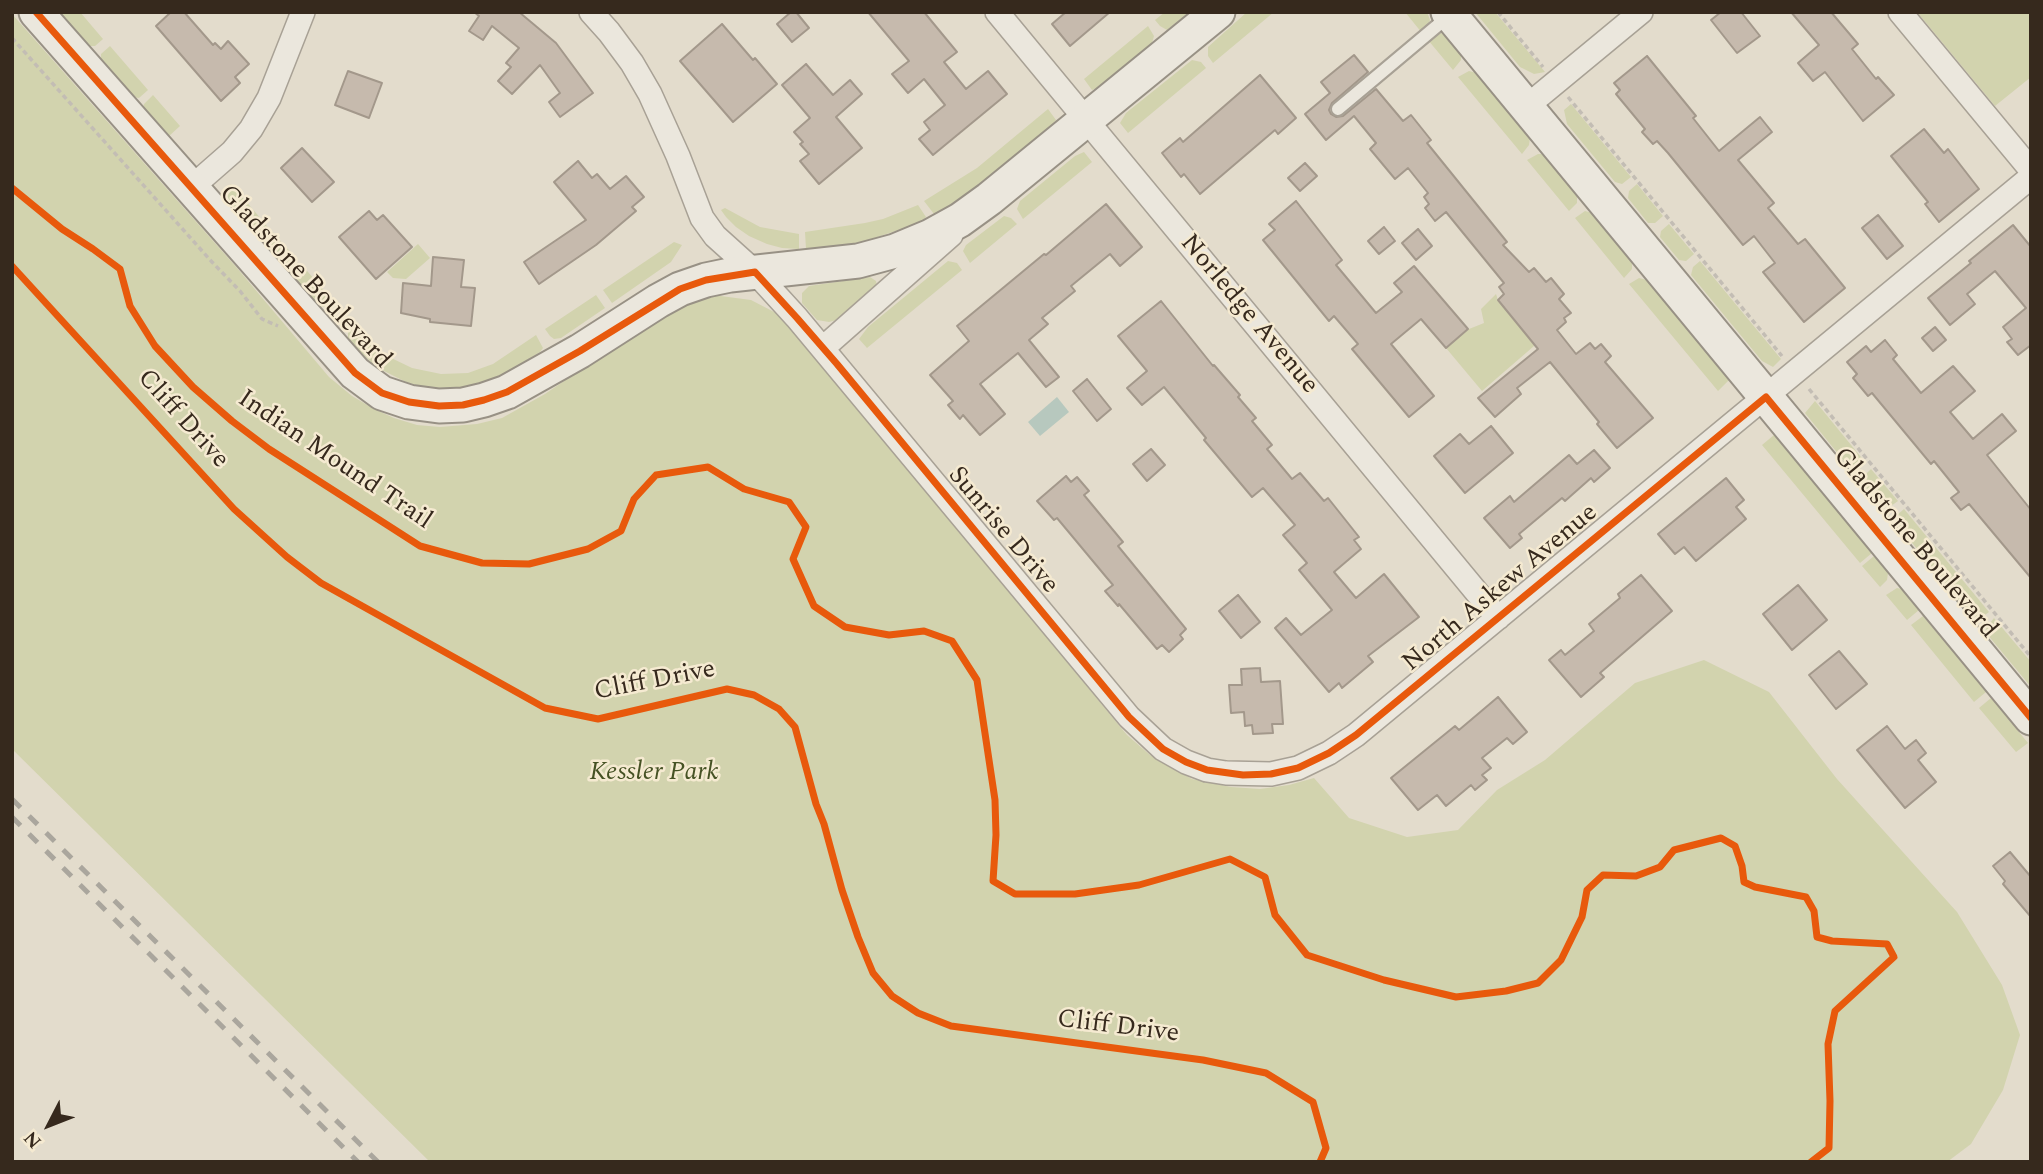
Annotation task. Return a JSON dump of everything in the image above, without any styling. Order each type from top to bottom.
[{"type":"street","name":"Gladstone Boulevard","points":[[36,12],[355,373],[382,393],[409,402],[439,406],[463,405],[507,392],[580,351],[680,289],[706,280],[755,272],[858,261],[895,251],[941,231],[989,200],[1218,12]]},
{"type":"street","points":[[192,187],[232,152],[251,129],[269,98],[303,12]]},
{"type":"street","name":"Sunrise Drive","points":[[591,12],[624,53],[650,94],[702,218],[715,236],[755,272],[823,348],[1129,717],[1163,749],[1186,762],[1208,770],[1243,775]]},
{"type":"street","name":"Norledge Avenue","points":[[997,12],[1498,618]]},
{"type":"street","points":[[1526,107],[1641,12]]},
{"type":"street","points":[[1900,12],[2031,170]]},
{"type":"street","name":"Gladstone Boulevard","points":[[1449,14],[2031,718]]},
{"type":"street","name":"North Askew Avenue","points":[[1243,775],[1271,774],[1298,768],[1329,753],[1356,735],[2031,177]]},
{"type":"street","points":[[823,348],[989,200]]},
{"type":"lane","points":[[1338,109],[1449,14]]},
{"type":"path","points":[[1498,12],[2031,657]]},
{"type":"path","points":[[12,38],[240,291],[261,319],[278,326],[287,326]]},
{"type":"green space","points":[[59,12],[80,12],[103,39],[95,46],[89,46]]},
{"type":"green space","points":[[1165,12],[1189,12],[1167,30],[1155,20]]},
{"type":"green space","points":[[1247,12],[1274,12],[1213,63],[1208,56],[1208,47]]},
{"type":"green space","points":[[1405,12],[1427,12],[1430,20],[1427,28],[1422,33]]},
{"type":"green space","points":[[1475,12],[1495,12],[1545,72],[1534,74],[1520,67]]},
{"type":"green space","points":[[1917,12],[2031,12],[2031,77],[1995,106]]},
{"type":"green space","name":"Kessler Park","points":[[12,14],[237,268],[329,377],[352,396],[394,418],[417,425],[440,427],[477,424],[502,418],[545,394],[675,307],[713,295],[751,300],[778,314],[1127,735],[1150,755],[1192,779],[1231,787],[1260,789],[1314,778],[1349,818],[1407,837],[1458,830],[1497,790],[1545,760],[1635,683],[1704,660],[1769,692],[1837,779],[1957,912],[2002,985],[2020,1035],[2003,1090],[1971,1144],[1947,1162],[430,1162],[12,749]]},
{"type":"green space","points":[[1148,26],[1154,36],[1152,43],[1092,90],[1084,79]]},
{"type":"green space","points":[[1441,33],[1461,55],[1461,60],[1453,70],[1428,40]]},
{"type":"green space","points":[[110,46],[148,90],[139,98],[133,97],[101,60],[101,54]]},
{"type":"green space","points":[[1192,60],[1201,62],[1206,68],[1128,133],[1120,123],[1126,113]]},
{"type":"green space","points":[[1469,71],[1477,73],[1530,138],[1529,145],[1522,154],[1458,77]]},
{"type":"green space","points":[[153,95],[180,126],[168,137],[143,108]]},
{"type":"green space","points":[[1571,104],[1631,177],[1622,184],[1615,182],[1567,124],[1564,110]]},
{"type":"green space","points":[[1048,109],[1056,120],[1051,126],[969,195],[934,214],[924,201],[977,168]]},
{"type":"green space","points":[[1084,152],[1092,162],[1023,219],[1017,209],[1020,201],[1075,156]]},
{"type":"green space","points":[[1544,154],[1577,195],[1577,203],[1569,211],[1527,160]]},
{"type":"green space","points":[[231,184],[262,220],[250,230],[225,199],[223,191]]},
{"type":"green space","points":[[1637,184],[1663,216],[1655,223],[1648,223],[1628,198],[1629,191]]},
{"type":"green space","points":[[918,205],[926,217],[920,223],[865,241],[806,249],[805,232],[883,219]]},
{"type":"green space","points":[[725,208],[760,227],[799,234],[799,249],[782,248],[749,236],[726,217],[721,210]]},
{"type":"green space","points":[[1585,211],[1592,213],[1632,262],[1632,269],[1624,278],[1575,218]]},
{"type":"green space","points":[[1004,216],[1017,224],[970,263],[963,251],[966,245]]},
{"type":"green space","points":[[265,224],[296,258],[291,262],[283,264],[277,261],[254,234]]},
{"type":"green space","points":[[1669,224],[1694,254],[1686,261],[1679,260],[1660,237],[1661,231]]},
{"type":"green space","points":[[674,242],[682,245],[671,262],[612,303],[603,290]]},
{"type":"green space","points":[[418,244],[430,258],[406,279],[393,278],[387,272]]},
{"type":"green space","points":[[948,261],[957,263],[962,270],[867,348],[859,339],[868,327]]},
{"type":"green space","points":[[1700,261],[1781,359],[1773,367],[1762,361],[1691,275],[1693,267]]},
{"type":"green space","points":[[302,265],[333,301],[326,306],[316,305],[294,280],[295,271]]},
{"type":"green space","points":[[870,277],[876,281],[877,286],[837,320],[817,320],[802,303],[802,293],[809,286]]},
{"type":"green space","points":[[1639,278],[1647,280],[1729,380],[1718,391],[1629,284]]},
{"type":"green space","points":[[1496,294],[1520,326],[1536,340],[1534,346],[1482,391],[1446,348],[1469,329],[1484,323],[1481,309]]},
{"type":"green space","points":[[596,295],[605,308],[561,338],[554,339],[550,336],[545,329]]},
{"type":"green space","points":[[355,325],[385,355],[412,368],[441,374],[468,373],[493,364],[536,335],[543,348],[496,379],[470,387],[437,389],[408,383],[376,367],[348,340],[348,331]]},
{"type":"green space","points":[[1815,401],[1865,462],[1858,467],[1848,466],[1805,413]]},
{"type":"green space","points":[[1774,435],[1872,553],[1860,563],[1762,445]]},
{"type":"green space","points":[[1871,469],[1898,501],[1891,506],[1880,505],[1864,485],[1863,477]]},
{"type":"green space","points":[[1904,509],[1989,612],[1981,618],[1972,616],[1895,522],[1896,516]]},
{"type":"green space","points":[[1874,556],[1888,573],[1887,580],[1880,587],[1862,566]]},
{"type":"green space","points":[[1897,588],[1902,589],[1919,610],[1907,620],[1886,595]]},
{"type":"green space","points":[[1923,616],[1986,692],[1974,702],[1911,625]]},
{"type":"green space","points":[[1994,618],[2031,662],[2031,687],[1987,634],[1986,628]]},
{"type":"green space","points":[[1991,698],[2028,743],[2016,752],[1979,708]]},
{"type":"shaded area","points":[[1057,397],[1069,412],[1040,436],[1028,422]]},
{"type":"building","points":[[171,12],[184,12],[213,45],[215,43],[221,49],[228,41],[249,64],[235,77],[240,83],[221,101],[156,26]]},
{"type":"building","points":[[474,12],[519,12],[556,43],[593,93],[560,117],[549,102],[560,93],[540,65],[512,94],[498,81],[511,67],[506,63],[519,48],[492,26],[483,40],[469,31],[479,16]]},
{"type":"building","points":[[791,12],[796,12],[809,28],[792,42],[777,24]]},
{"type":"building","points":[[868,12],[924,12],[957,52],[944,62],[966,89],[988,71],[1007,94],[933,155],[919,139],[930,130],[924,122],[945,105],[924,79],[908,93],[892,74],[909,61]]},
{"type":"building","points":[[1066,12],[1110,12],[1070,46],[1052,24]]},
{"type":"building","points":[[1721,12],[1741,12],[1760,36],[1737,53],[1711,20]]},
{"type":"building","points":[[1791,12],[1831,12],[1858,44],[1852,49],[1876,79],[1878,77],[1894,95],[1863,121],[1825,72],[1813,81],[1798,63],[1819,45]]},
{"type":"building","points":[[722,24],[777,84],[733,122],[680,61]]},
{"type":"building","points":[[1354,55],[1368,72],[1332,103],[1329,110],[1331,114],[1336,117],[1343,116],[1376,89],[1403,121],[1411,115],[1431,140],[1427,143],[1507,242],[1503,245],[1529,272],[1534,268],[1546,282],[1551,278],[1564,294],[1559,299],[1571,313],[1564,318],[1566,322],[1557,330],[1576,354],[1590,343],[1595,349],[1601,344],[1611,356],[1605,362],[1653,418],[1617,448],[1550,362],[1517,388],[1521,394],[1495,417],[1478,398],[1538,349],[1498,300],[1504,294],[1499,287],[1504,283],[1446,212],[1435,221],[1425,208],[1429,204],[1424,197],[1428,193],[1408,168],[1395,179],[1370,149],[1376,143],[1354,116],[1326,140],[1305,114],[1330,93],[1321,82]]},
{"type":"building","points":[[1647,56],[1696,116],[1693,118],[1719,151],[1760,117],[1772,132],[1738,160],[1774,203],[1768,208],[1798,244],[1805,239],[1845,288],[1804,322],[1763,272],[1775,263],[1754,236],[1743,245],[1668,153],[1657,141],[1653,144],[1642,132],[1645,129],[1616,94],[1620,90],[1614,83]]},
{"type":"building","points":[[806,64],[833,95],[850,80],[862,94],[836,117],[862,148],[819,184],[800,161],[809,154],[794,132],[810,118],[782,85]]},
{"type":"building","points":[[348,71],[382,83],[369,118],[335,105]]},
{"type":"building","points":[[1260,75],[1296,118],[1278,134],[1275,130],[1200,194],[1184,174],[1181,177],[1162,153],[1180,138],[1183,142]]},
{"type":"building","points":[[1924,129],[1944,153],[1948,149],[1979,189],[1939,222],[1925,204],[1928,202],[1891,156]]},
{"type":"building","points":[[302,148],[334,182],[312,202],[281,168]]},
{"type":"building","points":[[578,161],[592,178],[597,174],[610,189],[626,176],[644,197],[632,207],[636,211],[596,245],[539,284],[524,262],[586,220],[554,182]]},
{"type":"building","points":[[1305,163],[1317,176],[1300,191],[1288,178]]},
{"type":"building","points":[[1296,201],[1342,260],[1336,265],[1376,313],[1402,292],[1394,283],[1414,266],[1468,329],[1446,348],[1421,319],[1391,344],[1434,396],[1409,417],[1352,349],[1358,344],[1334,316],[1329,321],[1263,240],[1275,230],[1269,224]]},
{"type":"building","points":[[1106,204],[1142,247],[1120,266],[1110,254],[1071,286],[1075,291],[1042,318],[1048,324],[1029,340],[1059,377],[1046,387],[1018,353],[980,384],[1005,414],[980,435],[963,415],[960,419],[948,405],[953,401],[930,375],[969,341],[957,326]]},
{"type":"building","points":[[369,211],[377,220],[383,215],[412,247],[376,279],[339,237]]},
{"type":"building","points":[[1878,215],[1903,246],[1887,259],[1862,228]]},
{"type":"building","points":[[2013,225],[2031,247],[2031,345],[2018,355],[2007,342],[2012,339],[2003,327],[2026,308],[1995,271],[1967,294],[1975,304],[1950,325],[1928,298]]},
{"type":"building","points":[[1384,227],[1395,241],[1379,254],[1368,241]]},
{"type":"building","points":[[1418,229],[1432,246],[1416,260],[1402,243]]},
{"type":"building","points":[[433,257],[464,260],[461,287],[475,288],[471,326],[430,322],[430,319],[401,313],[403,283],[431,286]]},
{"type":"building","points":[[1161,301],[1240,395],[1238,397],[1256,418],[1252,421],[1272,445],[1267,449],[1292,479],[1300,473],[1324,501],[1328,498],[1359,537],[1354,540],[1361,549],[1334,572],[1356,598],[1384,574],[1419,617],[1368,656],[1373,662],[1342,688],[1339,683],[1329,692],[1275,628],[1286,618],[1301,635],[1332,610],[1299,570],[1307,563],[1283,535],[1295,525],[1263,488],[1252,497],[1164,387],[1142,405],[1127,388],[1147,371],[1118,336]]},
{"type":"building","points":[[1935,327],[1946,340],[1933,351],[1922,338]]},
{"type":"building","points":[[1885,340],[1897,355],[1893,359],[1921,393],[1953,366],[1975,391],[1950,412],[1973,439],[2002,414],[2016,431],[1987,455],[2031,510],[2031,578],[1969,504],[1961,510],[1951,498],[1959,492],[1934,461],[1931,464],[1872,393],[1868,396],[1853,378],[1857,374],[1847,362],[1866,346],[1871,352]]},
{"type":"building","points":[[1087,379],[1111,409],[1097,421],[1073,391]]},
{"type":"building","points":[[1491,426],[1513,453],[1465,493],[1434,456],[1460,434],[1469,444]]},
{"type":"building","points":[[1151,449],[1165,465],[1147,481],[1133,464]]},
{"type":"building","points":[[1594,450],[1610,468],[1594,482],[1591,478],[1565,501],[1562,498],[1519,534],[1522,538],[1510,548],[1484,518],[1510,496],[1514,502],[1569,455],[1577,464]]},
{"type":"building","points":[[1066,476],[1071,482],[1077,477],[1089,491],[1084,495],[1123,542],[1118,546],[1186,629],[1180,635],[1183,639],[1169,652],[1162,645],[1157,649],[1119,604],[1118,606],[1105,591],[1113,585],[1057,518],[1054,520],[1037,501]]},
{"type":"building","points":[[1726,478],[1744,500],[1736,507],[1746,519],[1696,561],[1684,547],[1675,554],[1658,534]]},
{"type":"building","points":[[1641,575],[1672,611],[1600,673],[1604,677],[1581,697],[1549,660],[1561,650],[1565,655],[1594,631],[1589,624],[1620,598],[1618,594]]},
{"type":"building","points":[[1798,585],[1827,620],[1792,650],[1763,614]]},
{"type":"building","points":[[1238,595],[1260,622],[1241,638],[1219,611]]},
{"type":"building","points":[[1839,651],[1867,684],[1836,709],[1809,675]]},
{"type":"building","points":[[1260,668],[1261,682],[1280,681],[1283,724],[1272,724],[1273,733],[1253,734],[1252,725],[1245,726],[1244,712],[1231,713],[1229,685],[1242,685],[1241,669]]},
{"type":"building","points":[[1498,697],[1527,732],[1513,744],[1507,738],[1482,758],[1491,768],[1482,775],[1487,780],[1475,790],[1471,785],[1446,806],[1437,795],[1418,810],[1391,778],[1455,726],[1459,730]]},
{"type":"building","points":[[1887,726],[1905,749],[1916,740],[1926,753],[1918,760],[1936,782],[1905,808],[1857,750]]},
{"type":"building","points":[[2010,852],[2031,877],[2031,917],[2003,884],[2005,881],[1993,866]]},
{"type":"railway","points":[[12,799],[378,1162]]},
{"type":"railway","points":[[12,817],[358,1162]]},
{"type":"cycle path","points":[[36,12],[355,373],[382,393],[409,402],[439,406],[463,405],[484,400],[507,392],[580,351],[680,289],[706,280],[755,272],[837,364],[1129,717],[1163,749],[1207,770],[1243,775],[1271,774],[1298,768],[1329,753],[1356,735],[1766,397],[2031,718]]},
{"type":"cycle path","name":"Cliff Drive","points":[[12,188],[62,229],[120,269],[130,306],[155,346],[193,387],[269,449],[420,546],[482,563],[529,564],[588,549],[621,531],[634,499],[656,475],[708,467],[744,489],[789,502],[806,527],[793,559],[814,606],[845,627],[889,635],[924,631],[952,641],[977,680],[995,800],[993,881],[1015,894],[1075,894],[1139,885],[1230,859],[1265,877],[1275,915],[1307,955],[1384,980],[1456,997],[1506,991],[1538,983],[1561,960],[1582,917],[1587,890],[1603,875],[1636,876],[1660,867],[1674,850],[1721,838],[1735,846],[1744,882],[1755,887],[1806,897],[1814,911],[1817,937],[1832,941],[1887,944],[1894,957],[1835,1011],[1828,1044],[1829,1148],[1811,1162]]},
{"type":"cycle path","name":"Cliff Drive","points":[[12,266],[234,509],[287,557],[321,583],[545,708],[598,719],[727,689],[754,695],[779,709],[795,727],[858,937],[873,973],[892,996],[918,1013],[951,1026],[1203,1060],[1266,1073],[1313,1102],[1326,1148],[1320,1162]]}]
